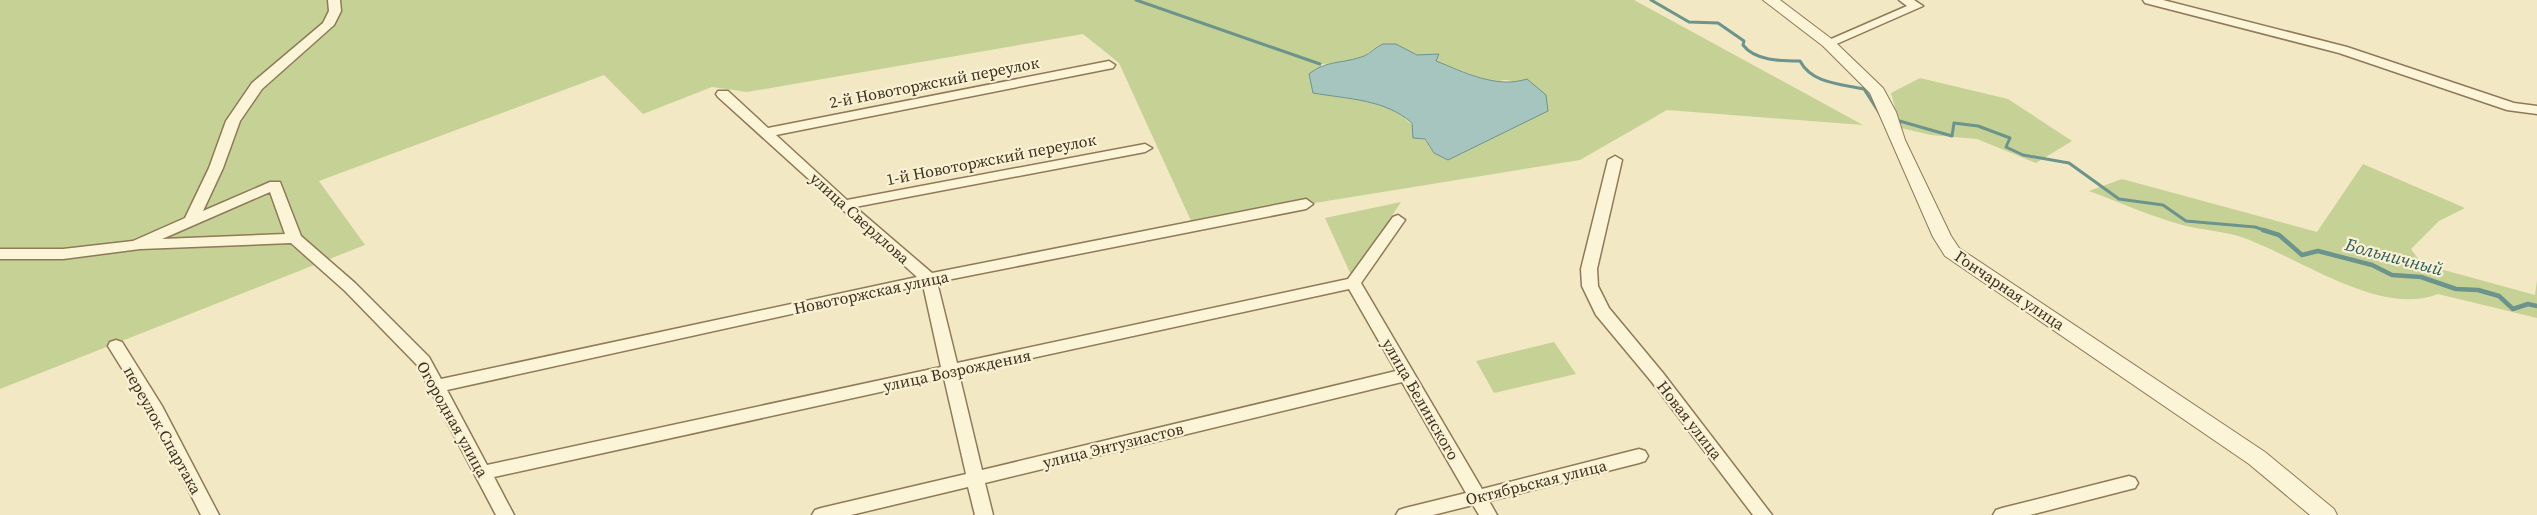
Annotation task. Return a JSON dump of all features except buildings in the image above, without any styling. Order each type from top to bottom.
[{"type":"street","points":[[191,221],[216,168],[233,121],[257,86],[328,25],[335,11],[334,0]]},
{"type":"street","name":"Гончарная улица","points":[[1770,0],[1828,43],[1870,83],[1883,100],[1897,140],[1942,237],[1952,252],[2256,458],[2326,515]]},
{"type":"street","points":[[1828,43],[1917,6],[1905,0]]},
{"type":"street","points":[[2149,0],[2342,50],[2512,107],[2537,110]]},
{"type":"street","name":"2-й Новоторжский переулок","points":[[766,133],[1109,65]]},
{"type":"street","name":"улица Свердлова","points":[[723,94],[844,205],[930,279]]},
{"type":"street","name":"1-й Новоторжский переулок","points":[[844,205],[1145,148]]},
{"type":"street","name":"Новая улица","points":[[1615,160],[1588,276],[1594,297],[1602,311],[1616,326],[1763,515]]},
{"type":"street","points":[[0,254],[63,254],[136,245],[294,238],[275,185],[136,245]]},
{"type":"street","name":"Новоторжская улица","points":[[437,386],[930,279],[1306,204]]},
{"type":"street","points":[[1353,283],[1398,220]]},
{"type":"street","name":"Огородная улица","points":[[294,238],[350,287],[423,361],[484,472],[505,515]]},
{"type":"street","points":[[930,279],[984,515]]},
{"type":"street","name":"улица Возрождения","points":[[484,472],[951,372],[1353,283]]},
{"type":"street","name":"улица Белинского","points":[[1353,283],[1488,515]]},
{"type":"street","name":"переулок Спартака","points":[[116,346],[156,410],[210,515]]},
{"type":"street","name":"улица Энтузиастов","points":[[821,515],[1406,374]]},
{"type":"street","name":"Октябрьская улица","points":[[1405,515],[1639,456]]},
{"type":"street","points":[[2002,515],[2129,483]]},
{"type":"green space","points":[[0,0],[1634,0],[1863,125],[1667,110],[1580,160],[1192,223],[1119,63],[1083,34],[747,92],[712,87],[643,114],[604,75],[319,181],[365,245],[0,389]],"holes":[[[1383,44],[1396,44],[1417,55],[1439,55],[1435,61],[1492,82],[1505,80],[1518,82],[1434,153],[1412,125],[1391,109],[1380,104],[1332,96],[1320,64],[1351,60],[1363,56]]]},
{"type":"green space","points":[[1920,78],[2008,99],[2072,141],[2036,163],[1977,139],[1931,135],[1901,128],[1891,93]]},
{"type":"green space","points":[[2363,164],[2465,208],[2439,221],[2411,249],[2422,264],[2535,295],[2537,280],[2537,318],[2438,294],[2415,299],[2389,298],[2363,291],[2238,236],[2174,222],[2089,191],[2122,179],[2317,232]]},
{"type":"green space","points":[[1401,202],[1352,277],[1325,218]]},
{"type":"green space","points":[[1554,342],[1576,374],[1494,393],[1476,361]]},
{"type":"water","points":[[1383,44],[1396,44],[1417,55],[1439,54],[1436,61],[1492,81],[1515,82],[1527,79],[1546,95],[1548,111],[1448,160],[1434,153],[1425,139],[1413,138],[1412,123],[1390,109],[1365,101],[1313,93],[1309,74],[1328,64],[1364,56]]},
{"type":"waterway","points":[[1136,0],[1320,64]]},
{"type":"waterway","name":"Больничный","points":[[1651,0],[1689,22],[1718,23],[1744,41],[1743,45],[1748,50],[1761,57],[1785,61],[1800,61],[1805,69],[1820,79],[1864,89],[1880,114]]},
{"type":"waterway","name":"Больничный","points":[[1896,120],[1952,136],[1954,123],[1978,126],[2010,138],[2006,147],[2023,155],[2069,163],[2119,199],[2163,205],[2186,221],[2255,227],[2267,231]]},
{"type":"waterway","name":"Больничный","points":[[2263,230],[2279,235],[2302,255],[2318,251],[2372,265],[2392,275],[2421,277],[2456,289],[2478,290],[2499,296],[2513,309],[2528,304],[2537,306]]}]
